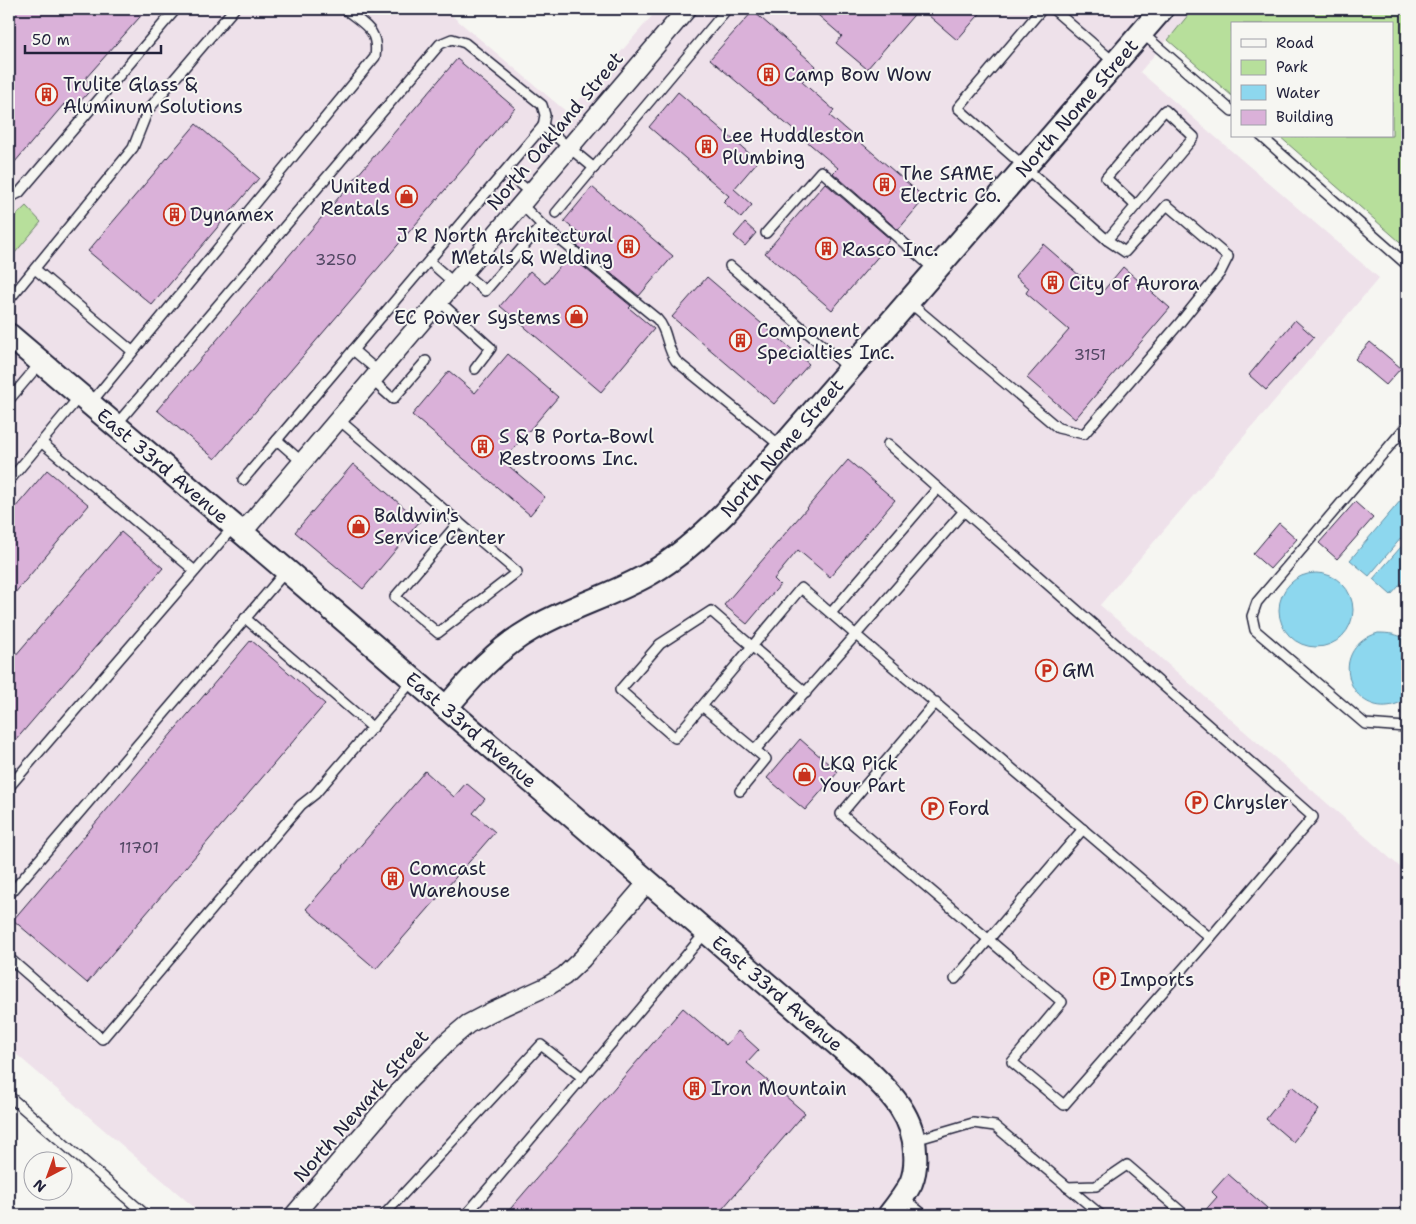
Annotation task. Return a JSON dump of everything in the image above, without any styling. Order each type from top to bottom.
[{"type":"street","name":"North Oakland Street","points":[[238,529],[302,462],[687,9]]},
{"type":"street","name":"North Nome Street","points":[[446,708],[484,666],[529,630],[650,574],[688,548],[725,513],[1162,9]]},
{"type":"street","name":"East 33rd Avenue","points":[[9,335],[286,570],[882,1084],[906,1114],[915,1140],[916,1166],[911,1181],[903,1198],[889,1215]]},
{"type":"street","name":"North Newark Street","points":[[294,1215],[408,1080],[449,1040],[468,1024],[548,986],[569,972],[648,882]]},
{"type":"lane","points":[[9,198],[19,194],[176,9]]},
{"type":"lane","points":[[9,300],[132,148],[148,110],[234,9]]},
{"type":"lane","points":[[9,481],[41,442],[132,351],[375,57],[377,45],[374,33],[345,9]]},
{"type":"lane","points":[[556,213],[727,9]]},
{"type":"lane","points":[[908,302],[1058,428],[1084,434],[1178,326],[1220,273],[1228,257],[1167,206],[1126,252],[1107,240],[958,108],[1042,9]]},
{"type":"lane","points":[[1053,9],[1097,45],[1115,63]]},
{"type":"lane","points":[[1142,32],[1231,110]]},
{"type":"lane","points":[[116,426],[440,44],[452,39],[465,43],[542,105],[545,115],[543,126],[243,480]]},
{"type":"lane","points":[[1107,240],[1136,206],[1194,137],[1165,110],[1106,178],[1136,206]]},
{"type":"lane","points":[[543,126],[594,168]]},
{"type":"lane","points":[[1263,138],[1407,264]]},
{"type":"lane","points":[[766,232],[820,171],[935,271]]},
{"type":"lane","points":[[505,172],[526,198],[542,225],[657,319],[663,327],[676,361],[782,447]]},
{"type":"lane","points":[[429,261],[485,291],[542,225]]},
{"type":"lane","points":[[730,266],[850,369]]},
{"type":"lane","points":[[35,269],[132,351]]},
{"type":"lane","points":[[439,301],[491,348],[475,369]]},
{"type":"lane","points":[[354,350],[393,399],[426,361]]},
{"type":"lane","points":[[9,400],[41,362]]},
{"type":"lane","points":[[338,419],[459,522],[517,572],[438,633],[395,597],[459,522]]},
{"type":"lane","points":[[1407,428],[1404,428],[1270,586],[1257,602],[1252,616],[1255,630],[1365,724],[1407,727]]},
{"type":"lane","points":[[277,440],[302,462]]},
{"type":"lane","points":[[41,442],[195,571]]},
{"type":"lane","points":[[888,444],[1313,817],[1064,1105],[1012,1062],[1062,1002],[841,814],[936,702]]},
{"type":"lane","points":[[831,613],[938,488]]},
{"type":"lane","points":[[755,750],[964,511]]},
{"type":"lane","points":[[9,787],[195,571],[238,529]]},
{"type":"lane","points":[[9,895],[286,570]]},
{"type":"lane","points":[[806,693],[752,646],[711,611],[660,644],[620,690],[675,738],[752,646],[801,588],[1210,938]]},
{"type":"lane","points":[[245,618],[373,728]]},
{"type":"lane","points":[[9,958],[102,1039],[301,805],[315,794],[413,680]]},
{"type":"lane","points":[[702,706],[766,759],[740,791]]},
{"type":"lane","points":[[955,979],[1083,828]]},
{"type":"lane","points":[[466,1215],[706,932]]},
{"type":"lane","points":[[384,1215],[541,1044],[583,1078]]},
{"type":"lane","points":[[9,1096],[146,1215]]},
{"type":"lane","points":[[915,1140],[973,1123],[996,1126],[1101,1215]]},
{"type":"lane","points":[[1067,1187],[1096,1186],[1128,1165],[1185,1215]]},
{"type":"lane","points":[[903,1198],[924,1215]]},
{"type":"shaded area","points":[[9,9],[444,9],[568,113],[658,9],[1193,9],[1140,72],[1379,278],[1100,605],[1407,873],[1407,1215],[203,1215],[9,1048]]},
{"type":"green space","points":[[1193,9],[1407,9],[1407,248],[1281,138],[1394,138],[1394,22],[1231,22],[1231,95],[1168,40]]},
{"type":"green space","points":[[26,206],[41,222],[9,260],[9,222]]},
{"type":"water","points":[[1407,493],[1407,531],[1369,576],[1350,560]]},
{"type":"water","points":[[1407,540],[1407,577],[1391,595],[1373,579]]},
{"type":"water","points":[[1316,573],[1337,579],[1347,589],[1353,610],[1347,631],[1337,641],[1316,647],[1295,641],[1285,631],[1279,610],[1285,589],[1295,579]]},
{"type":"water","points":[[1378,633],[1393,634],[1407,640],[1407,699],[1389,706],[1373,704],[1360,696],[1352,684],[1348,670],[1351,655],[1361,642]]},
{"type":"building","name":"Trulite Glass & Aluminum Solutions","points":[[14,9],[147,9],[85,79],[94,86],[72,111],[64,104],[9,169],[9,15]]},
{"type":"building","points":[[811,9],[919,9],[867,69],[836,43],[842,36]]},
{"type":"building","points":[[921,9],[984,9],[957,40]]},
{"type":"building","points":[[753,11],[816,66],[802,82],[834,110],[830,116],[925,198],[898,230],[833,173],[838,168],[710,59]]},
{"type":"building","points":[[457,59],[515,108],[215,459],[157,410]]},
{"type":"building","name":"Lee Huddleston Plumbing","points":[[678,92],[758,161],[734,189],[752,205],[741,218],[723,202],[729,196],[649,127]]},
{"type":"building","name":"Dynamex","points":[[196,124],[259,178],[152,305],[88,251]]},
{"type":"building","name":"Rasco Inc.","points":[[825,183],[890,239],[886,244],[888,245],[832,310],[765,253]]},
{"type":"building","name":"J R North Architectural Metals & Welding","points":[[592,187],[673,256],[639,296],[577,246],[584,238],[564,221]]},
{"type":"building","points":[[745,223],[756,233],[745,246],[734,236]]},
{"type":"building","points":[[1043,244],[1080,276],[1082,275],[1086,278],[1088,276],[1104,290],[1123,267],[1170,308],[1075,419],[1027,378],[1069,330],[1026,293],[1029,288],[1015,276]]},
{"type":"building","name":"EC Power Systems","points":[[569,255],[631,306],[629,308],[654,329],[601,392],[500,306],[530,271],[545,284]]},
{"type":"building","name":"Component Specialties Inc.","points":[[707,277],[809,364],[774,404],[672,317]]},
{"type":"building","points":[[1295,320],[1314,337],[1266,390],[1249,375]]},
{"type":"building","points":[[1370,342],[1401,368],[1386,385],[1355,359]]},
{"type":"building","name":"S & B Porta-Bowl Restrooms Inc.","points":[[508,354],[558,397],[503,461],[545,497],[530,515],[412,415],[449,371],[475,393]]},
{"type":"building","points":[[848,460],[895,500],[830,577],[798,550],[774,579],[780,585],[747,624],[724,605]]},
{"type":"building","name":"Baldwin's Service Center","points":[[353,464],[420,521],[363,589],[295,532]]},
{"type":"building","points":[[47,470],[89,505],[9,600],[9,515]]},
{"type":"building","points":[[1355,502],[1373,518],[1337,559],[1319,543]]},
{"type":"building","points":[[1279,523],[1297,539],[1270,569],[1253,554]]},
{"type":"building","points":[[121,532],[163,568],[9,748],[9,663]]},
{"type":"building","points":[[251,640],[325,704],[87,983],[13,920]]},
{"type":"building","name":"LKQ Pick Your Part","points":[[800,739],[838,772],[805,810],[767,778]]},
{"type":"building","name":"Comcast Warehouse","points":[[425,771],[454,797],[466,783],[485,799],[473,813],[495,832],[376,969],[306,909]]},
{"type":"building","name":"Iron Mountain","points":[[683,1008],[726,1045],[738,1031],[759,1050],[747,1063],[805,1113],[717,1215],[505,1215]]},
{"type":"building","points":[[1292,1086],[1319,1110],[1293,1142],[1266,1119]]},
{"type":"building","points":[[1228,1174],[1267,1208],[1260,1215],[1201,1215],[1217,1197],[1212,1192]]},
{"type":"place","name":"Camp Bow Wow","points":[[768,74]]},
{"type":"place","name":"Trulite Glass & Aluminum Solutions","points":[[47,95]]},
{"type":"place","name":"Lee Huddleston Plumbing","points":[[706,146]]},
{"type":"place","name":"The SAME Electric Co.","points":[[884,184]]},
{"type":"place","name":"United Rentals","points":[[406,197]]},
{"type":"place","name":"Dynamex","points":[[174,214]]},
{"type":"place","name":"J R North Architectural Metals & Welding","points":[[629,246]]},
{"type":"place","name":"Rasco Inc.","points":[[826,249]]},
{"type":"place","name":"City of Aurora","points":[[1053,283]]},
{"type":"place","name":"EC Power Systems","points":[[577,317]]},
{"type":"place","name":"Component Specialties Inc.","points":[[741,341]]},
{"type":"place","name":"S & B Porta-Bowl Restrooms Inc.","points":[[483,447]]},
{"type":"place","name":"Baldwin's Service Center","points":[[358,526]]},
{"type":"place","name":"GM","points":[[1046,670]]},
{"type":"place","name":"LKQ Pick Your Part","points":[[804,774]]},
{"type":"place","name":"Chrysler","points":[[1197,802]]},
{"type":"place","name":"Ford","points":[[932,808]]},
{"type":"place","name":"Comcast Warehouse","points":[[393,879]]},
{"type":"place","name":"Imports","points":[[1104,979]]},
{"type":"place","name":"Iron Mountain","points":[[695,1088]]}]
